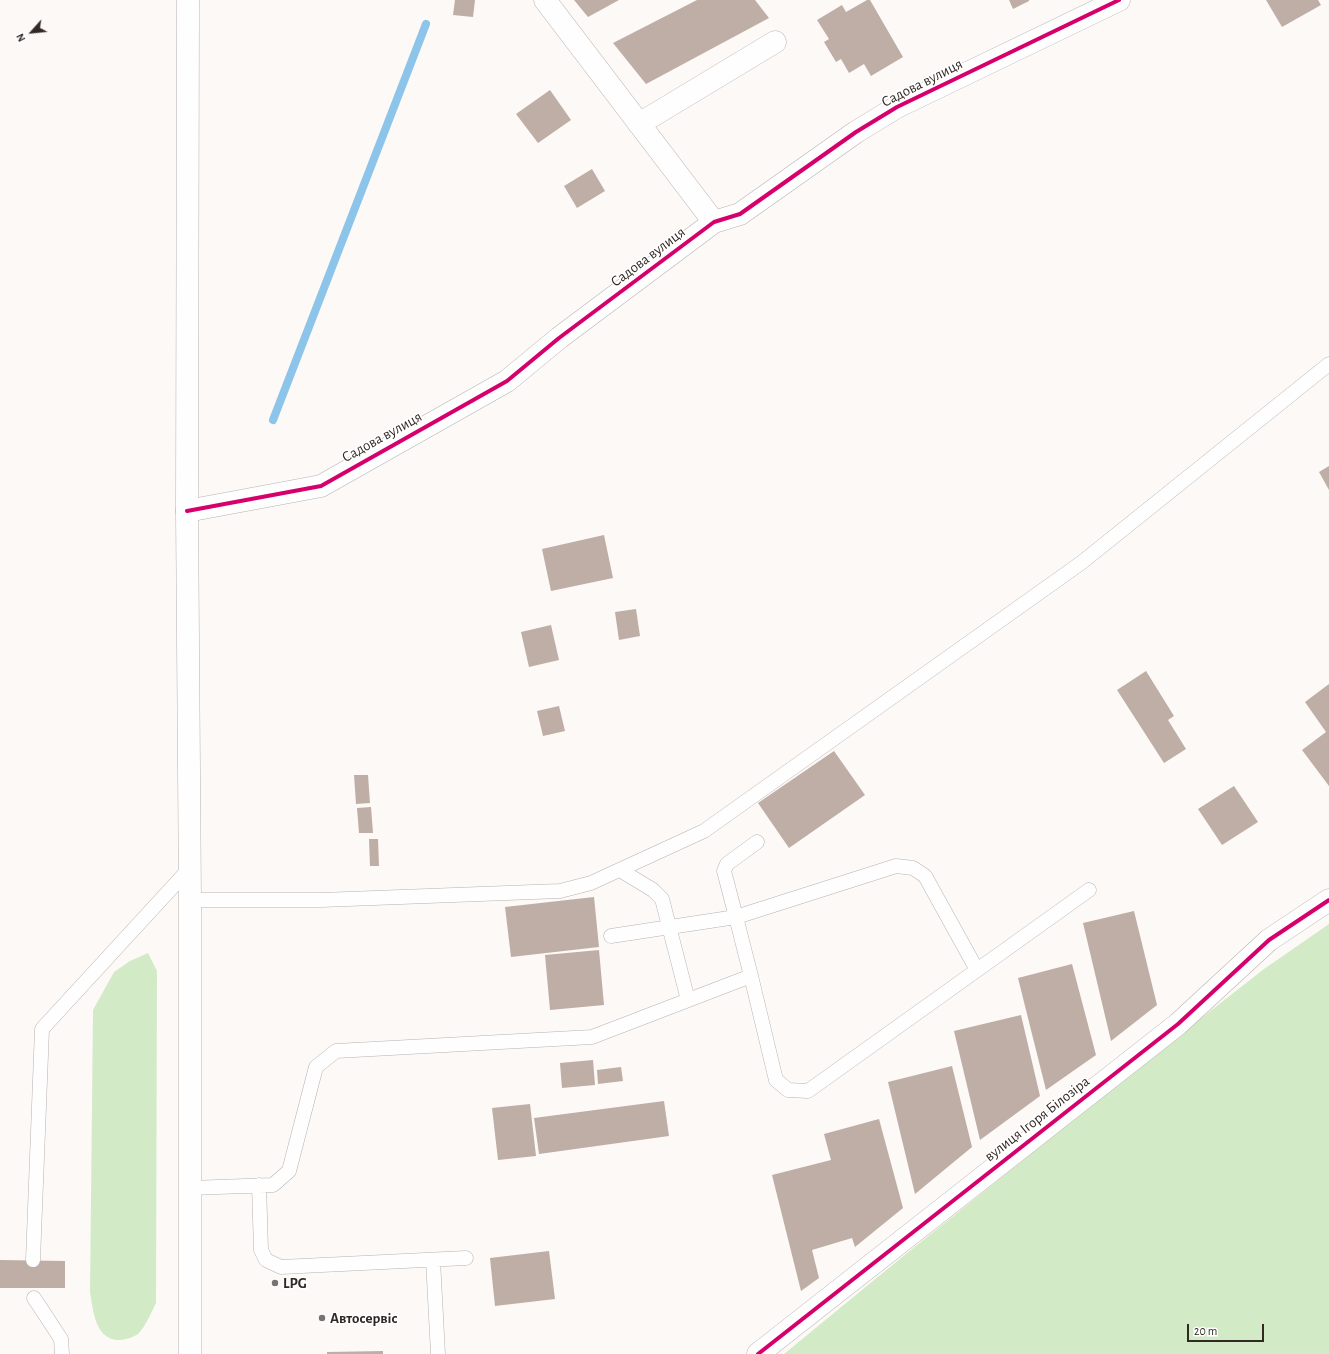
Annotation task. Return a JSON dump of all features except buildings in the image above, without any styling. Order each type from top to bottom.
[{"type":"main road","points":[[188,0],[187,511],[190,868],[190,1354]]},
{"type":"main road","points":[[545,0],[714,222]]},
{"type":"main road","name":"Садова вулиця","points":[[187,511],[320,486],[507,381],[559,338],[714,222],[740,214],[856,132],[898,107],[1119,0]]},
{"type":"main road","points":[[639,124],[775,42]]},
{"type":"main road","name":"вулиця Ігоря Білозіра","points":[[758,1354],[1178,1024],[1269,940],[1329,900]]},
{"type":"lane","points":[[190,900],[321,900],[560,891],[591,883],[620,870],[704,830],[1081,563],[1329,364]]},
{"type":"lane","points":[[757,842],[727,864],[724,871],[776,1080],[788,1090],[808,1091],[1089,890]]},
{"type":"lane","points":[[611,936],[736,917],[896,866],[913,868],[925,876],[977,970]]},
{"type":"lane","points":[[33,1260],[42,1030],[190,868]]},
{"type":"lane","points":[[620,870],[653,890],[662,899],[688,1000]]},
{"type":"lane","points":[[190,1188],[273,1185],[289,1171],[316,1067],[336,1051],[592,1037],[751,976]]},
{"type":"lane","points":[[259,1185],[261,1250],[266,1260],[281,1267],[466,1258]]},
{"type":"lane","points":[[433,1260],[438,1354]]},
{"type":"lane","points":[[34,1298],[61,1339],[62,1354]]},
{"type":"green space","points":[[1329,924],[1329,1354],[784,1354],[907,1253],[1186,1030],[1264,969]]},
{"type":"green space","points":[[148,953],[157,971],[156,1303],[139,1333],[130,1338],[119,1340],[111,1339],[100,1330],[94,1315],[90,1292],[93,1010],[114,972],[130,961]]},
{"type":"waterway","points":[[273,420],[426,24]]},
{"type":"cycle path","points":[[187,511],[321,486],[507,381],[559,338],[714,222],[740,214],[856,132],[897,107],[1119,0]]},
{"type":"cycle path","points":[[758,1354],[1178,1024],[1269,940],[1329,900]]},
{"type":"place","name":"LPG","points":[[275,1283]]},
{"type":"place","name":"Автосервіс","points":[[322,1318]]}]
